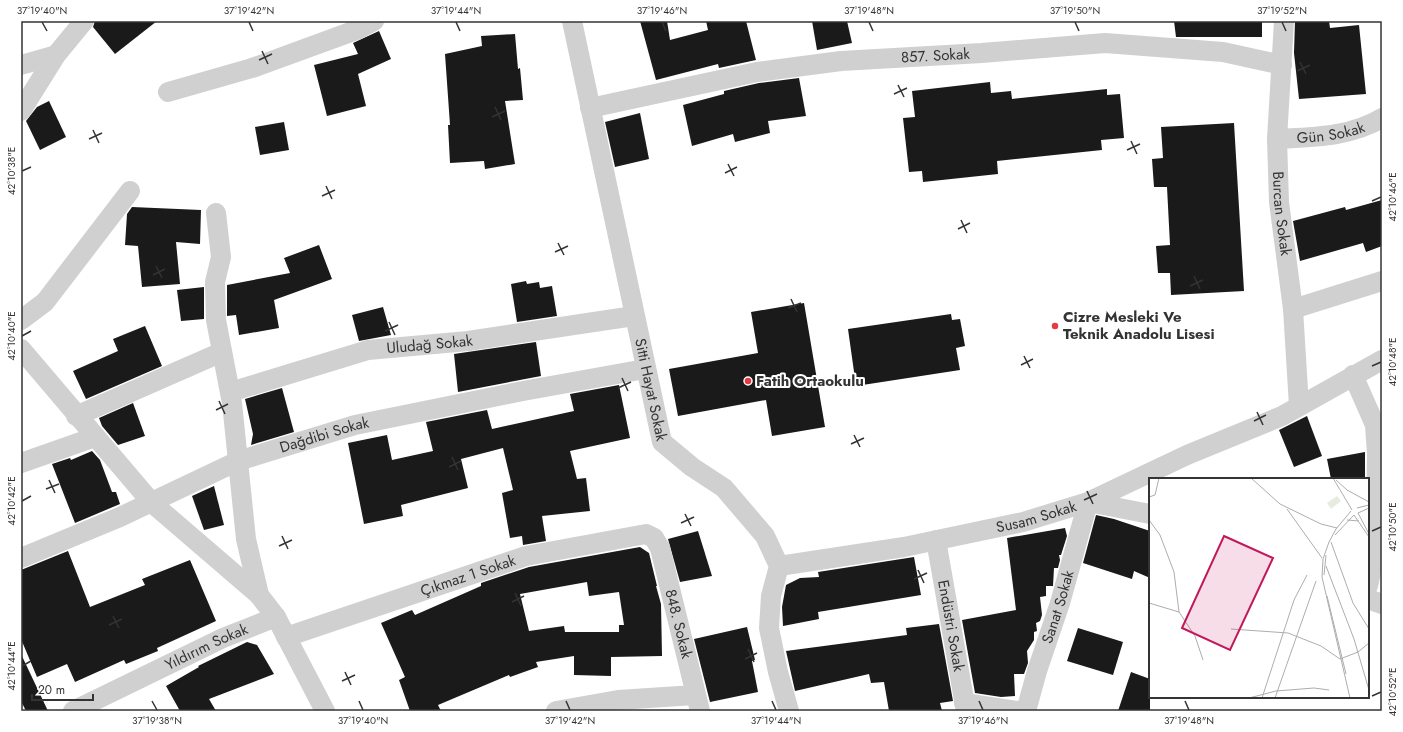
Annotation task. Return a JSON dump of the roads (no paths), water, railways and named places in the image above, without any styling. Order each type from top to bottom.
[{"type":"street","points":[[21,111],[56,55],[84,21]]},
{"type":"street","name":"Sitti Hayat Sokak","points":[[572,21],[645,369],[662,442],[692,467],[724,488],[765,536],[779,566]]},
{"type":"street","name":"Burcan Sokak","points":[[1284,21],[1277,139],[1279,202],[1293,309],[1299,406]]},
{"type":"street","points":[[168,92],[252,68],[363,24]]},
{"type":"street","name":"857. Sokak","points":[[590,108],[757,72],[841,61],[982,53],[1106,43],[1223,52],[1282,65]]},
{"type":"street","points":[[21,65],[56,55]]},
{"type":"street","name":"Gün Sokak","points":[[1277,139],[1337,135],[1372,124],[1382,118]]},
{"type":"street","points":[[21,320],[45,302],[73,268],[130,191]]},
{"type":"street","points":[[216,213],[221,257],[215,282],[216,320],[230,392],[246,539],[259,595]]},
{"type":"street","points":[[1293,309],[1382,281]]},
{"type":"street","name":"Uludağ Sokak","points":[[230,392],[368,350],[468,341],[634,316]]},
{"type":"street","points":[[21,349],[76,416],[152,503],[259,595],[276,617],[324,711]]},
{"type":"street","points":[[76,416],[222,352]]},
{"type":"street","name":"Susam Sokak","points":[[779,566],[904,547],[1023,522],[1088,502],[1187,455],[1282,416],[1382,360]]},
{"type":"street","name":"Dağdibi Sokak","points":[[21,558],[152,503],[238,461],[355,425],[523,391],[645,369]]},
{"type":"street","points":[[1353,375],[1375,425],[1377,454],[1375,513],[1380,530],[1369,581]]},
{"type":"street","points":[[21,463],[95,437]]},
{"type":"street","points":[[1088,502],[1149,514]]},
{"type":"street","name":"Sanat Sokak","points":[[1026,711],[1060,603],[1088,502]]},
{"type":"street","name":"Çıkmaz 1 Sokak","points":[[286,637],[526,556],[646,534],[654,538]]},
{"type":"street","name":"848. Sokak","points":[[654,538],[660,548],[667,571],[689,662],[697,703]]},
{"type":"street","name":"Endüstri Sokak","points":[[936,540],[965,707]]},
{"type":"street","points":[[779,566],[772,596],[770,628],[778,672],[789,711]]},
{"type":"street","points":[[1369,599],[1382,604]]},
{"type":"street","name":"Yıldırım Sokak","points":[[80,710],[223,638],[276,617]]},
{"type":"street","points":[[556,711],[618,700],[697,703]]},
{"type":"street","points":[[965,707],[1018,711]]},
{"type":"place","name":"Cizre Mesleki Ve Teknik Anadolu Lisesi","points":[[1055,326]]},
{"type":"place","name":"Fatih Ortaokulu","points":[[748,381]]}]
